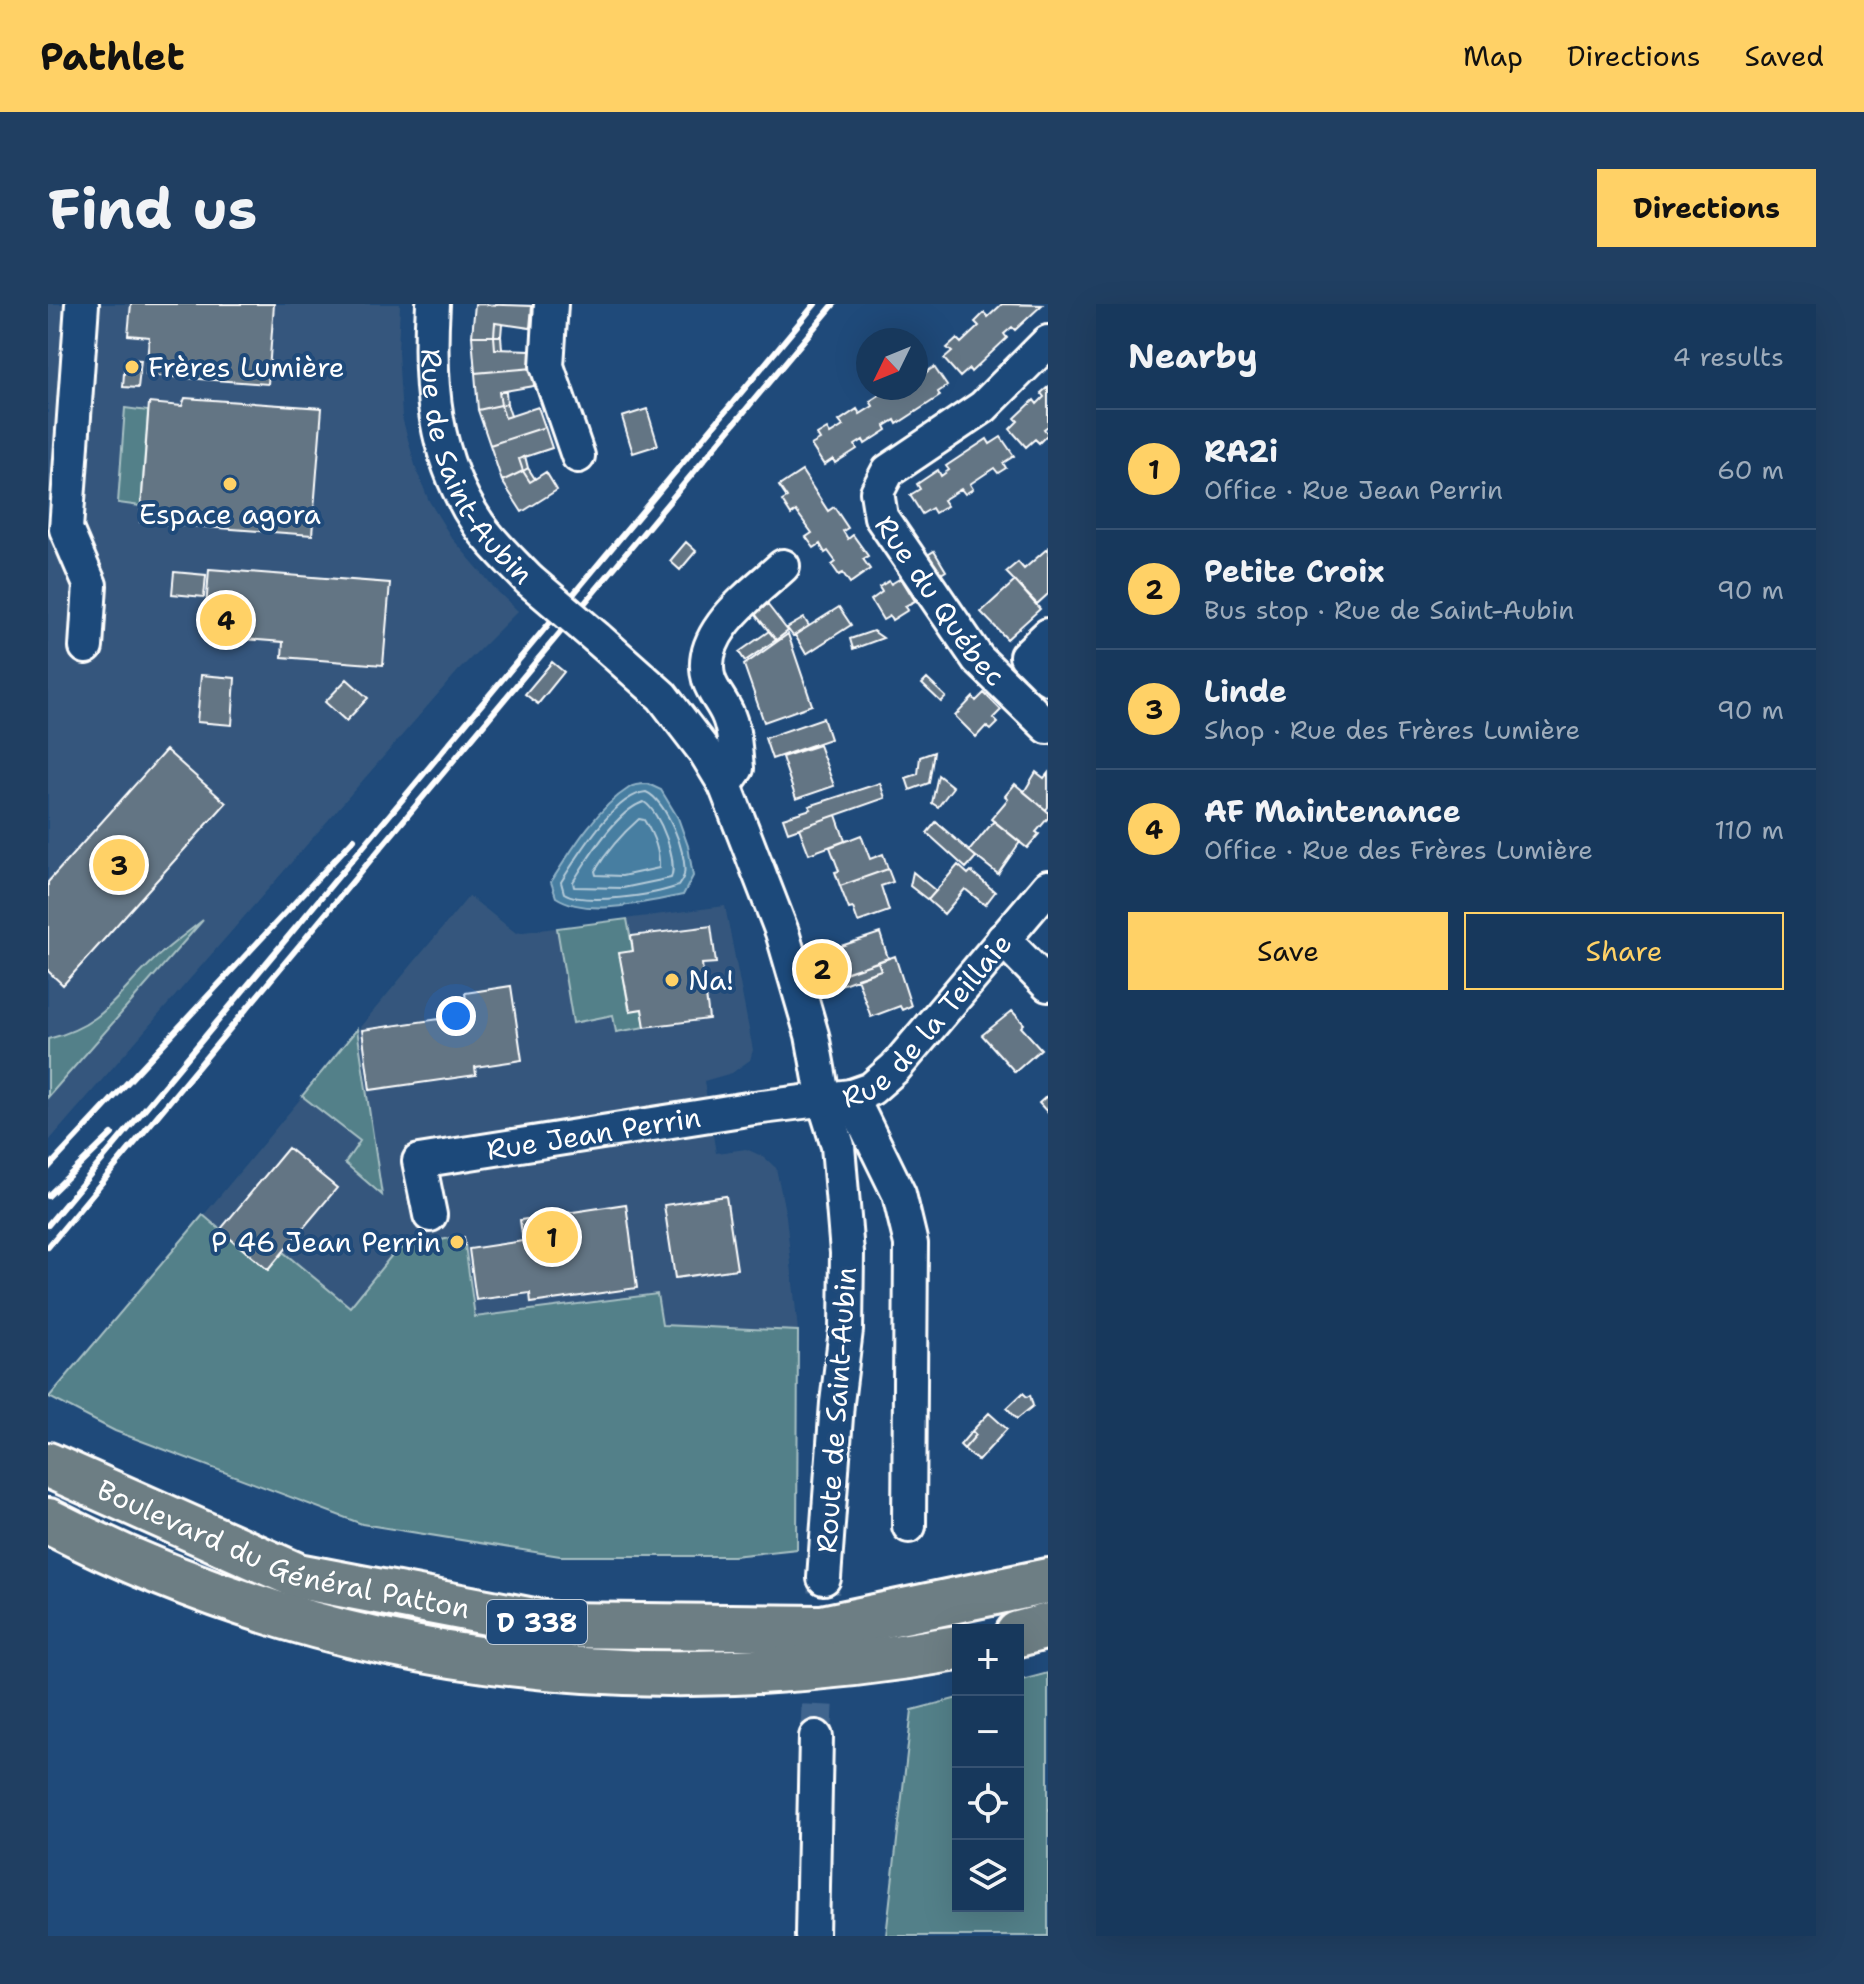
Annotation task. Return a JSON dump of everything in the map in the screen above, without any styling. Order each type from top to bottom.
[{"type":"highway","name":"Boulevard du Général Patton","points":[[48,1465],[298,1576],[555,1625],[822,1628],[1048,1581]]},
{"type":"highway","name":"Boulevard du Général Patton","points":[[48,1521],[221,1597],[356,1637],[443,1655],[523,1666],[692,1675],[844,1664],[952,1649]]},
{"type":"highway","points":[[1024,1632],[1048,1626]]},
{"type":"street","points":[[82,304],[66,529],[90,585],[86,647]]},
{"type":"street","name":"Rue de Saint-Aubin","points":[[433,304],[430,350],[436,424],[445,459],[461,495],[480,526],[529,580],[662,696],[705,752],[725,785],[782,932],[812,1035],[838,1098]]},
{"type":"street","points":[[551,304],[547,366],[578,456]]},
{"type":"street","name":"Rue du Québec","points":[[1048,342],[983,407],[888,471],[877,492],[881,517],[978,659],[1048,727]]},
{"type":"street","points":[[725,785],[737,768],[734,739],[729,715],[710,682],[706,664],[718,630],[731,613],[783,566]]},
{"type":"street","points":[[1048,635],[1026,656],[1048,678]]},
{"type":"street","name":"Rue de la Teillaie","points":[[838,1098],[871,1089],[895,1068],[1048,887]]},
{"type":"street","points":[[1003,939],[1048,985]]},
{"type":"street","points":[[838,1098],[899,1194],[911,1244],[909,1526]]},
{"type":"street","name":"Rue Jean Perrin","points":[[430,1215],[419,1161],[754,1108],[838,1098]]},
{"type":"street","name":"Route de Saint-Aubin","points":[[824,1578],[837,1403],[846,1330],[847,1253],[838,1146],[838,1098]]},
{"type":"street","points":[[812,1936],[816,1737]]},
{"type":"shaded area","points":[[48,304],[400,304],[398,352],[402,417],[416,469],[429,501],[451,537],[518,611],[458,671],[48,1142]]},
{"type":"shaded area","points":[[469,896],[516,933],[725,906],[753,1050],[750,1060],[732,1073],[704,1081],[716,1153],[746,1149],[764,1157],[776,1168],[786,1216],[798,1331],[797,1549],[733,1556],[560,1556],[362,1524],[115,1431],[49,1397]]},
{"type":"green space","points":[[125,408],[148,411],[141,506],[118,503]]},
{"type":"green space","points":[[627,919],[633,951],[620,954],[629,1010],[642,1009],[645,1027],[616,1032],[613,1015],[573,1023],[557,928]]},
{"type":"green space","points":[[203,920],[48,1097],[48,1039],[83,1026],[97,1017],[155,959]]},
{"type":"green space","points":[[357,1029],[382,1195],[345,1163],[360,1141],[302,1096]]},
{"type":"green space","points":[[203,1215],[268,1270],[283,1252],[350,1307],[396,1250],[450,1238],[451,1247],[465,1245],[475,1317],[657,1294],[662,1325],[798,1331],[797,1549],[733,1556],[560,1556],[362,1524],[115,1431],[49,1397]]},
{"type":"green space","points":[[1048,1673],[1048,1936],[886,1936],[912,1710],[952,1700],[952,1912],[1024,1912],[1024,1679]]},
{"type":"water","points":[[648,784],[661,790],[678,818],[688,846],[693,876],[683,895],[600,907],[584,907],[556,897],[551,882],[595,818],[631,787]]},
{"type":"building","points":[[131,304],[274,304],[268,384],[146,375],[149,337],[128,335]]},
{"type":"building","points":[[475,304],[532,306],[530,328],[495,323],[494,336],[472,336]]},
{"type":"building","points":[[1002,304],[1042,305],[1015,330],[1012,327],[1004,334],[1007,338],[971,372],[969,369],[960,377],[944,359],[952,352],[947,348],[957,339],[961,343],[979,326],[975,322],[984,313],[988,317]]},
{"type":"building","points":[[495,323],[502,324],[501,336],[494,336]]},
{"type":"building","points":[[472,336],[494,336],[495,349],[531,350],[533,368],[475,373]]},
{"type":"building","points":[[494,336],[501,336],[502,349],[495,349]]},
{"type":"building","name":"Frères Lumière","points":[[125,359],[141,360],[138,388],[123,387]]},
{"type":"building","points":[[934,367],[947,386],[938,392],[940,396],[897,424],[895,420],[885,426],[887,430],[865,444],[863,440],[855,445],[857,449],[835,463],[833,459],[824,465],[811,445],[820,440],[817,435],[827,429],[830,434],[843,426],[839,421],[857,409],[860,414],[873,406],[870,401],[928,400],[928,371]]},
{"type":"building","points":[[533,368],[534,386],[499,392],[501,405],[478,410],[475,373]]},
{"type":"building","points":[[1048,387],[1048,426],[1044,429],[1048,434],[1039,443],[1035,439],[1026,447],[1010,429],[1018,421],[1015,418],[1034,400],[1037,404],[1044,397],[1041,393]]},
{"type":"building","points":[[499,392],[506,392],[507,404],[501,405]]},
{"type":"building","name":"Espace agora","points":[[185,398],[322,408],[312,535],[140,522],[149,403],[182,406]]},
{"type":"building","points":[[507,404],[511,416],[505,418],[501,405]]},
{"type":"building","points":[[501,405],[505,418],[538,407],[545,427],[490,445],[478,410]]},
{"type":"building","points":[[647,409],[658,445],[633,453],[622,417]]},
{"type":"building","points":[[545,427],[552,448],[519,459],[523,471],[502,481],[490,445]]},
{"type":"building","points":[[1001,437],[1014,456],[1003,463],[1006,468],[998,473],[994,468],[970,484],[973,489],[965,494],[961,489],[943,500],[947,506],[935,513],[932,508],[922,514],[910,495],[920,489],[917,484],[938,470],[941,476],[949,470],[946,466],[987,439],[990,444]]},
{"type":"building","points":[[525,456],[528,468],[523,471],[519,459]]},
{"type":"building","points":[[528,468],[535,479],[530,482],[523,471]]},
{"type":"building","points":[[523,471],[530,482],[546,472],[557,490],[522,512],[502,481]]},
{"type":"building","points":[[802,471],[828,511],[834,507],[848,528],[843,531],[848,539],[853,535],[868,556],[863,559],[870,569],[850,583],[832,565],[836,562],[828,551],[825,553],[820,544],[814,548],[806,537],[812,533],[796,511],[791,515],[782,501],[787,498],[779,486]]},
{"type":"building","points":[[686,542],[696,551],[680,570],[670,561]]},
{"type":"building","points":[[1048,548],[1048,594],[1037,604],[1006,572],[1018,562],[1024,569]]},
{"type":"building","points":[[934,551],[946,571],[936,577],[923,558]]},
{"type":"building","points":[[209,569],[390,583],[383,665],[282,657],[283,642],[204,636]]},
{"type":"building","points":[[174,572],[206,575],[204,597],[172,594]]},
{"type":"building","points":[[901,578],[915,601],[905,606],[908,610],[892,620],[890,616],[883,620],[871,600],[882,592],[879,587]]},
{"type":"building","points":[[1015,581],[1040,609],[1007,639],[981,612]]},
{"type":"building","points":[[767,604],[788,631],[776,640],[755,614]]},
{"type":"building","points":[[839,607],[851,625],[806,654],[795,635]]},
{"type":"building","points":[[804,618],[809,626],[793,636],[787,628]]},
{"type":"building","points":[[769,631],[776,640],[745,661],[739,652]]},
{"type":"building","points":[[873,631],[883,638],[853,649],[850,639]]},
{"type":"building","points":[[788,634],[812,705],[764,722],[744,665]]},
{"type":"building","points":[[552,662],[564,672],[538,704],[525,694]]},
{"type":"building","points":[[201,675],[235,678],[232,725],[197,722]]},
{"type":"building","points":[[347,679],[368,698],[346,721],[325,702]]},
{"type":"building","points":[[927,679],[946,697],[941,702],[922,684]]},
{"type":"building","points":[[984,693],[1001,710],[993,718],[998,723],[991,730],[986,726],[976,737],[955,716],[973,697],[976,701]]},
{"type":"building","points":[[823,718],[830,739],[772,759],[765,738]]},
{"type":"building","points":[[819,745],[834,786],[796,799],[782,757]]},
{"type":"building","points":[[166,750],[226,803],[63,985],[48,971],[48,882]]},
{"type":"building","points":[[934,752],[929,783],[910,790],[906,778],[918,774],[920,757]]},
{"type":"building","points":[[1036,772],[1044,778],[1048,773],[1046,810],[1024,792]]},
{"type":"building","points":[[938,775],[953,787],[938,807],[932,803]]},
{"type":"building","points":[[880,783],[885,798],[788,832],[783,818],[811,809],[809,806]]},
{"type":"building","points":[[1015,784],[1048,812],[1048,818],[1036,832],[1039,834],[1027,848],[991,819],[1008,799],[1005,796]]},
{"type":"building","points":[[836,815],[845,841],[809,854],[799,828]]},
{"type":"building","points":[[994,821],[1020,842],[998,874],[969,851]]},
{"type":"building","points":[[936,822],[976,857],[966,868],[927,833]]},
{"type":"building","points":[[861,835],[870,859],[883,854],[888,869],[840,886],[835,872],[839,871],[830,847]]},
{"type":"building","points":[[958,865],[968,874],[971,871],[995,892],[985,905],[965,889],[944,914],[928,900]]},
{"type":"building","points":[[888,869],[893,882],[881,886],[889,911],[858,922],[840,886]]},
{"type":"building","points":[[913,872],[936,891],[928,900],[910,886]]},
{"type":"building","points":[[711,926],[716,963],[702,964],[709,1019],[645,1027],[642,1009],[630,1011],[619,953],[633,951],[631,936]]},
{"type":"building","points":[[880,933],[888,958],[840,975],[832,949]]},
{"type":"building","points":[[895,956],[911,1006],[902,1010],[900,1006],[871,1017],[857,978],[881,970],[878,962]]},
{"type":"building","points":[[827,959],[831,971],[826,973],[822,960]]},
{"type":"building","points":[[878,962],[881,970],[838,986],[835,976]]},
{"type":"building","points":[[511,986],[522,1060],[475,1067],[476,1075],[370,1090],[362,1030],[468,1015],[465,993]]},
{"type":"building","points":[[1012,1011],[1024,1024],[1021,1027],[1041,1049],[1015,1072],[982,1035]]},
{"type":"building","points":[[1048,1095],[1048,1113],[1039,1103]]},
{"type":"building","points":[[288,1148],[337,1188],[268,1270],[220,1230]]},
{"type":"building","points":[[726,1196],[737,1269],[675,1278],[664,1205]]},
{"type":"building","points":[[626,1204],[637,1288],[531,1303],[530,1293],[476,1300],[469,1249],[523,1241],[520,1220]]},
{"type":"building","name":"P 46 Jean Perrin","points":[[464,1237],[465,1245],[451,1247],[450,1238]]},
{"type":"building","points":[[1023,1393],[1027,1397],[1030,1395],[1033,1406],[1017,1419],[1007,1408]]},
{"type":"building","points":[[989,1413],[1007,1429],[978,1461],[964,1449],[976,1435],[972,1431]]},
{"type":"building","points":[[972,1431],[976,1435],[964,1449],[960,1445]]},
{"type":"tunnel","points":[[816,1737],[824,1578]]},
{"type":"railway","points":[[48,1225],[815,304]]},
{"type":"railway","points":[[48,1247],[834,304]]},
{"type":"railway","points":[[48,1168],[354,839]]},
{"type":"railway","points":[[48,1196],[112,1134]]},
{"type":"place","name":"Frères Lumière","points":[[132,367]]},
{"type":"place","name":"Espace agora","points":[[230,484]]},
{"type":"place","name":"AF Maintenance","points":[[226,620]]},
{"type":"place","name":"Linde","points":[[119,865]]},
{"type":"place","name":"Petite Croix","points":[[822,969]]},
{"type":"place","name":"Na!","points":[[672,980]]},
{"type":"place","name":"RA2i","points":[[552,1237]]},
{"type":"place","name":"P 46 Jean Perrin","points":[[457,1242]]}]
